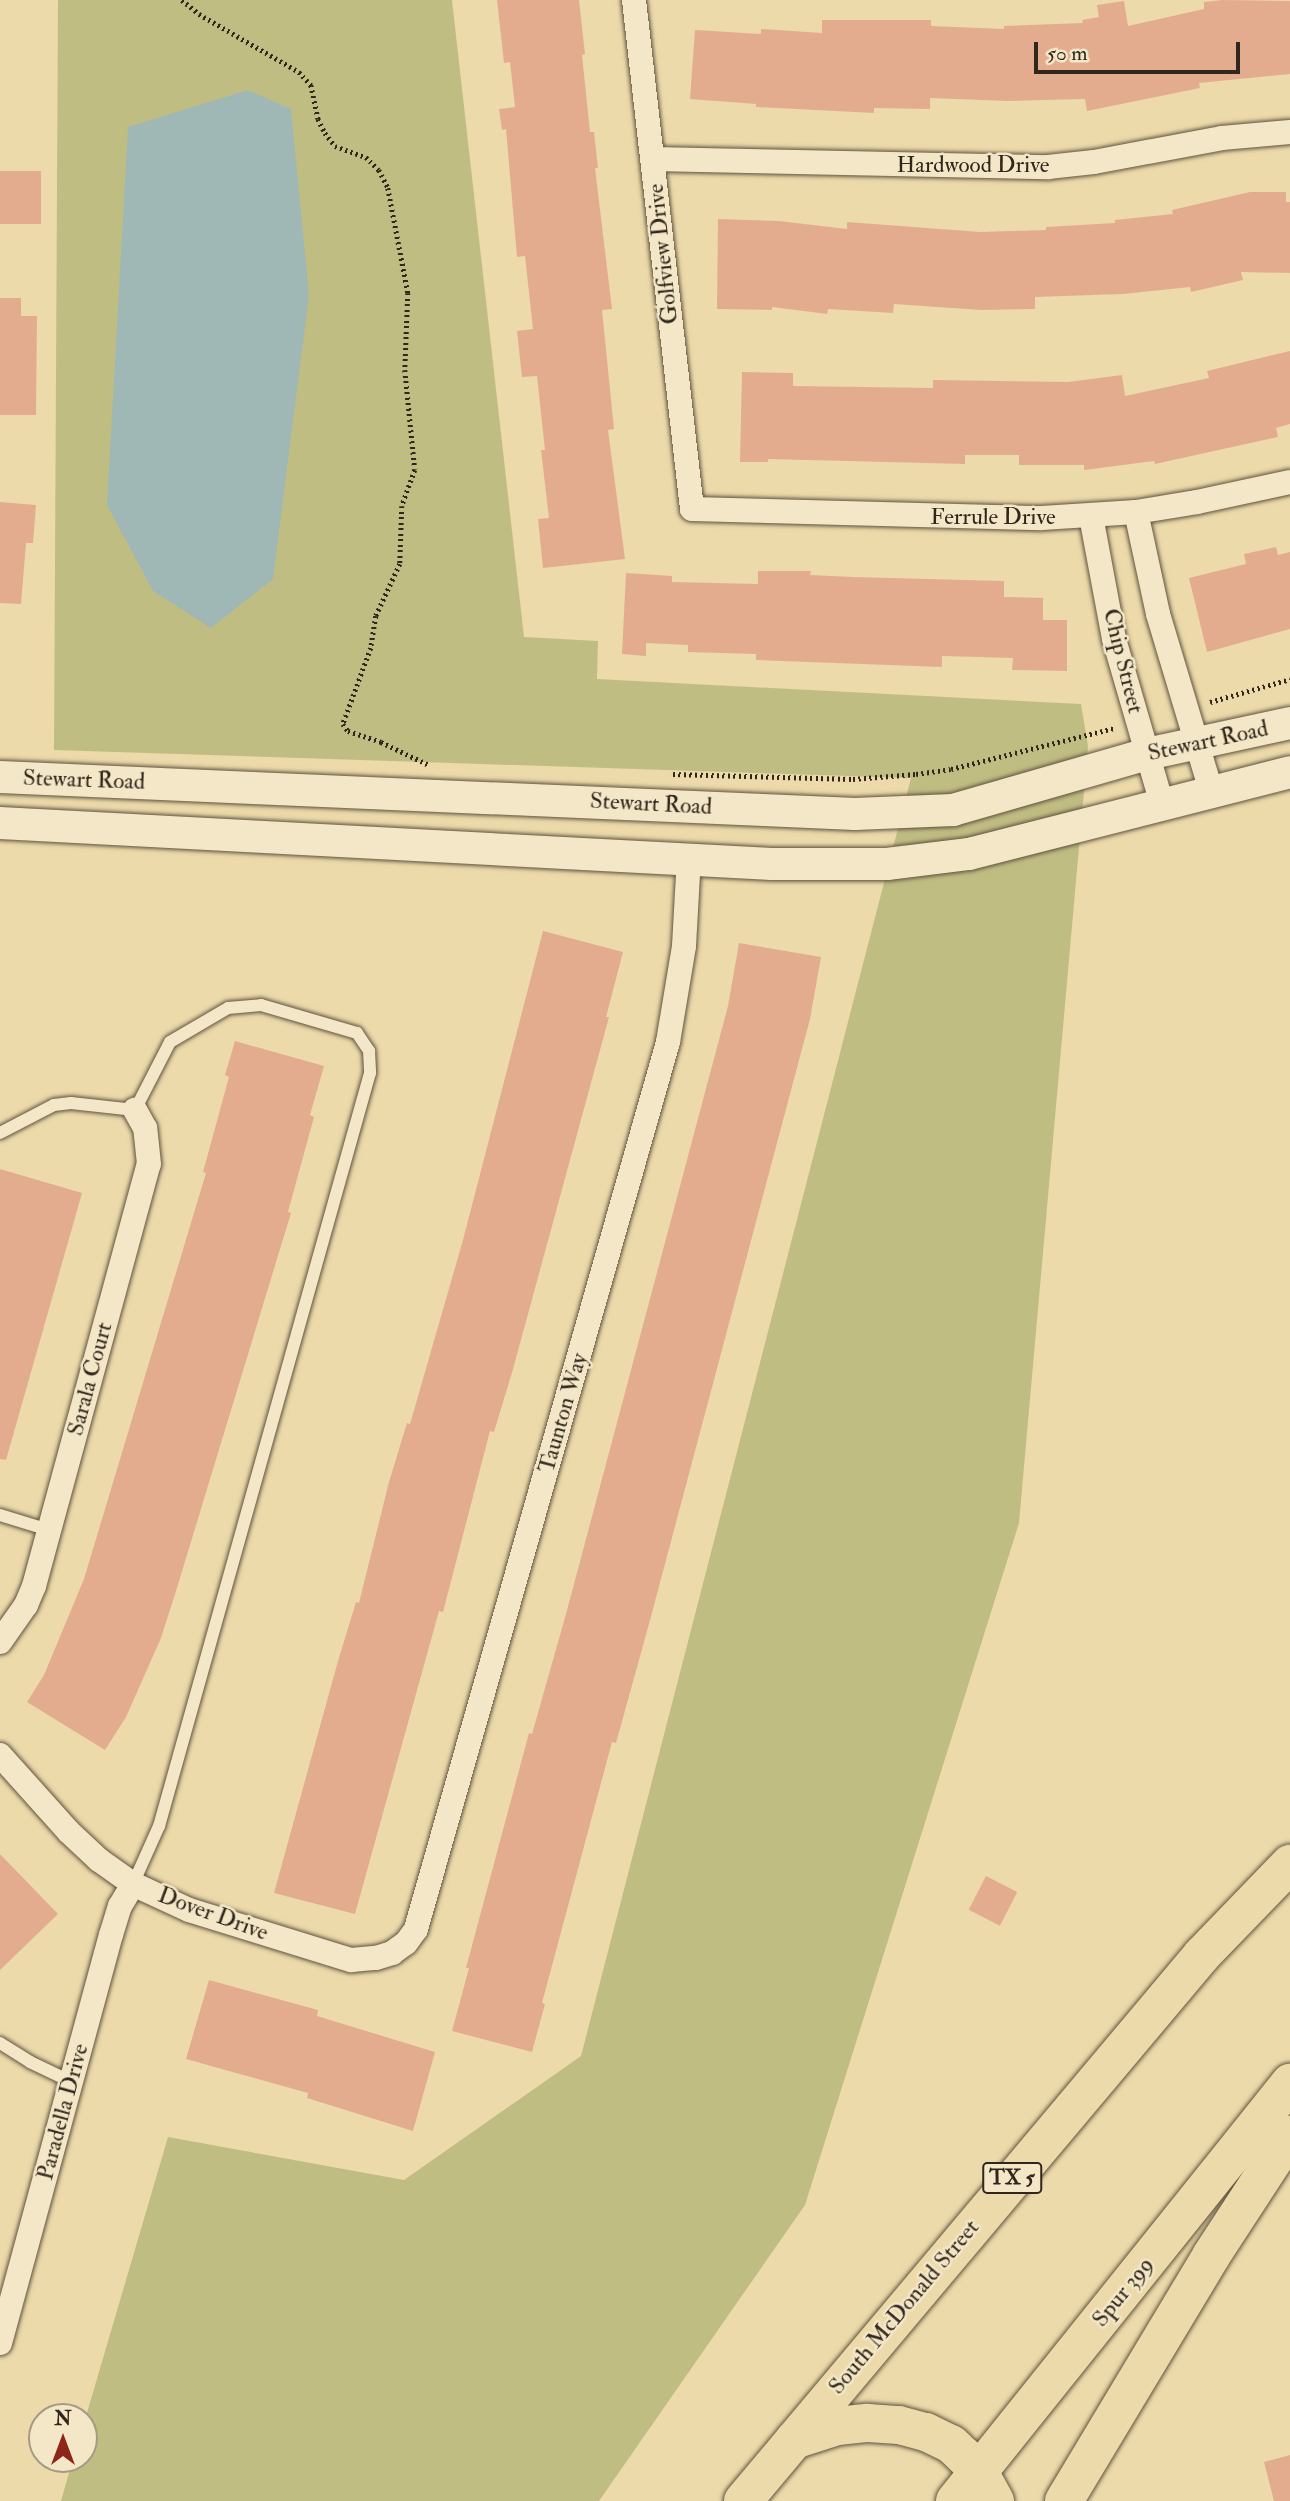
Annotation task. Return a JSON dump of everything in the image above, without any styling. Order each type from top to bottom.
[{"type":"main road","name":"South McDonald Street","points":[[743,2501],[1176,1986],[1290,1864]]},
{"type":"main road","name":"Spur 399","points":[[976,2491],[1290,2083]]},
{"type":"main road","points":[[1064,2501],[1217,2245],[1290,2135]]},
{"type":"main road","points":[[794,2440],[837,2426],[899,2425],[926,2432],[951,2444],[976,2491]]},
{"type":"street","name":"Golfview Drive","points":[[634,0],[692,509]]},
{"type":"street","name":"Hardwood Drive","points":[[652,159],[1048,167],[1094,162],[1222,138],[1290,132]]},
{"type":"street","name":"Ferrule Drive","points":[[692,509],[986,519],[1091,516],[1197,502],[1290,482]]},
{"type":"street","name":"Chip Street","points":[[1136,512],[1158,614],[1211,792]]},
{"type":"street","name":"Chip Street","points":[[1091,516],[1114,639],[1162,804]]},
{"type":"street","name":"Stewart Road","points":[[0,777],[855,814],[953,810],[1147,754],[1290,723]]},
{"type":"street","name":"Stewart Road","points":[[0,823],[689,857],[772,864],[887,864],[969,854],[1290,772]]},
{"type":"street","name":"Taunton Way","points":[[392,1953],[406,1943],[416,1929],[668,1042],[684,946],[689,857]]},
{"type":"street","name":"Sarala Court","points":[[0,1642],[26,1605],[50,1530],[149,1164],[145,1128],[135,1110]]},
{"type":"street","name":"Dover Drive","points":[[0,1755],[69,1832],[99,1860],[133,1884],[189,1910],[351,1960],[392,1953]]},
{"type":"street","name":"Paradella Drive","points":[[0,2343],[7,2289],[72,2082],[120,1906],[133,1884]]},
{"type":"lane","points":[[0,1133],[54,1105],[71,1103],[135,1110],[170,1042],[228,1008],[261,1006],[357,1033],[369,1051],[370,1073],[163,1813],[149,1855],[133,1884]]},
{"type":"lane","points":[[0,1515],[50,1530]]},
{"type":"lane","points":[[0,2043],[30,2062],[72,2082]]},
{"type":"path","points":[[182,0],[199,14],[299,72],[311,85],[318,119],[335,146],[366,157],[379,170],[388,188],[408,293],[405,370],[415,470],[402,506],[400,564],[376,616],[371,648],[343,724],[348,731],[381,742],[431,766]]},
{"type":"path","points":[[1208,703],[1290,679]]},
{"type":"path","points":[[666,775],[853,779],[916,774],[951,769],[1113,728]]},
{"type":"shaded area","points":[[58,0],[452,0],[524,637],[598,641],[597,679],[1081,704],[1088,746],[1019,1523],[805,2205],[599,2501],[61,2501],[69,2473],[98,2473],[98,2403],[90,2403],[168,2137],[404,2180],[581,2056],[911,778],[54,750]]},
{"type":"water","points":[[248,90],[291,109],[309,295],[273,579],[211,628],[153,591],[107,505],[128,127]]},
{"type":"building","points":[[497,0],[579,0],[590,132],[594,132],[598,168],[595,168],[612,309],[602,310],[614,429],[608,430],[625,559],[543,568],[538,519],[549,518],[541,450],[545,450],[537,376],[522,377],[517,331],[533,329],[525,256],[517,257],[506,129],[502,130],[499,109],[515,107],[510,62],[504,63]]},
{"type":"building","points":[[1124,1],[1128,26],[1204,9],[1204,2],[1290,1],[1290,74],[1199,83],[1200,88],[1087,111],[1085,99],[1007,101],[930,98],[930,109],[874,108],[874,113],[756,107],[756,104],[690,99],[695,30],[761,34],[761,29],[822,33],[822,20],[931,20],[931,26],[1004,29],[1004,26],[1083,23],[1082,20],[1099,17],[1097,5]]},
{"type":"building","points":[[0,171],[41,171],[41,224],[0,224]]},
{"type":"building","points":[[1250,192],[1286,192],[1286,202],[1290,202],[1290,273],[1241,272],[1243,280],[1191,292],[1190,287],[1123,294],[1035,297],[1035,309],[981,310],[894,304],[893,313],[828,309],[827,314],[772,307],[772,310],[717,309],[718,219],[779,221],[847,229],[847,222],[980,232],[1046,230],[1046,227],[1115,223],[1115,220],[1173,214],[1172,210]]},
{"type":"building","points":[[0,298],[21,298],[21,316],[37,316],[36,415],[0,415]]},
{"type":"building","points":[[1290,351],[1290,424],[1276,428],[1278,437],[1155,464],[1154,461],[1084,470],[1084,465],[1019,465],[1019,455],[965,455],[965,464],[768,459],[768,462],[740,462],[742,372],[793,373],[793,386],[933,388],[933,380],[1068,382],[1122,375],[1125,396],[1209,378],[1207,371]]},
{"type":"building","points":[[0,502],[36,505],[33,543],[26,543],[21,604],[0,603]]},
{"type":"building","points":[[1276,547],[1278,555],[1290,552],[1290,629],[1207,652],[1189,578],[1246,564],[1244,554]]},
{"type":"building","points":[[758,571],[811,571],[810,575],[1004,581],[1004,597],[1043,598],[1043,620],[1067,620],[1067,671],[1012,670],[1013,658],[942,656],[942,667],[756,660],[756,654],[688,652],[688,645],[646,643],[646,656],[622,654],[626,573],[672,576],[672,582],[758,584]]},
{"type":"building","points":[[543,931],[623,952],[606,1017],[609,1017],[513,1369],[494,1432],[490,1431],[443,1612],[439,1611],[355,1914],[274,1893],[338,1661],[356,1602],[359,1603],[389,1482],[407,1423],[410,1424],[463,1240]]},
{"type":"building","points":[[739,943],[821,957],[810,1019],[649,1624],[616,1743],[612,1742],[542,2003],[545,2004],[532,2052],[452,2031],[469,1968],[466,1968],[529,1733],[532,1734],[566,1614],[728,1006]]},
{"type":"building","points":[[235,1041],[324,1066],[310,1115],[314,1117],[288,1212],[291,1213],[161,1638],[126,1717],[105,1750],[27,1702],[44,1675],[84,1579],[206,1173],[203,1172],[229,1077],[225,1075]]},
{"type":"building","points":[[0,1169],[82,1193],[6,1460],[0,1459]]},
{"type":"building","points":[[0,1854],[58,1914],[0,1970]]},
{"type":"building","points":[[986,1876],[1017,1892],[1000,1926],[969,1910]]},
{"type":"building","points":[[209,1980],[318,2010],[317,2016],[435,2052],[413,2131],[307,2098],[308,2093],[186,2059]]},
{"type":"building","points":[[1290,2455],[1290,2501],[1274,2501],[1264,2462]]}]
